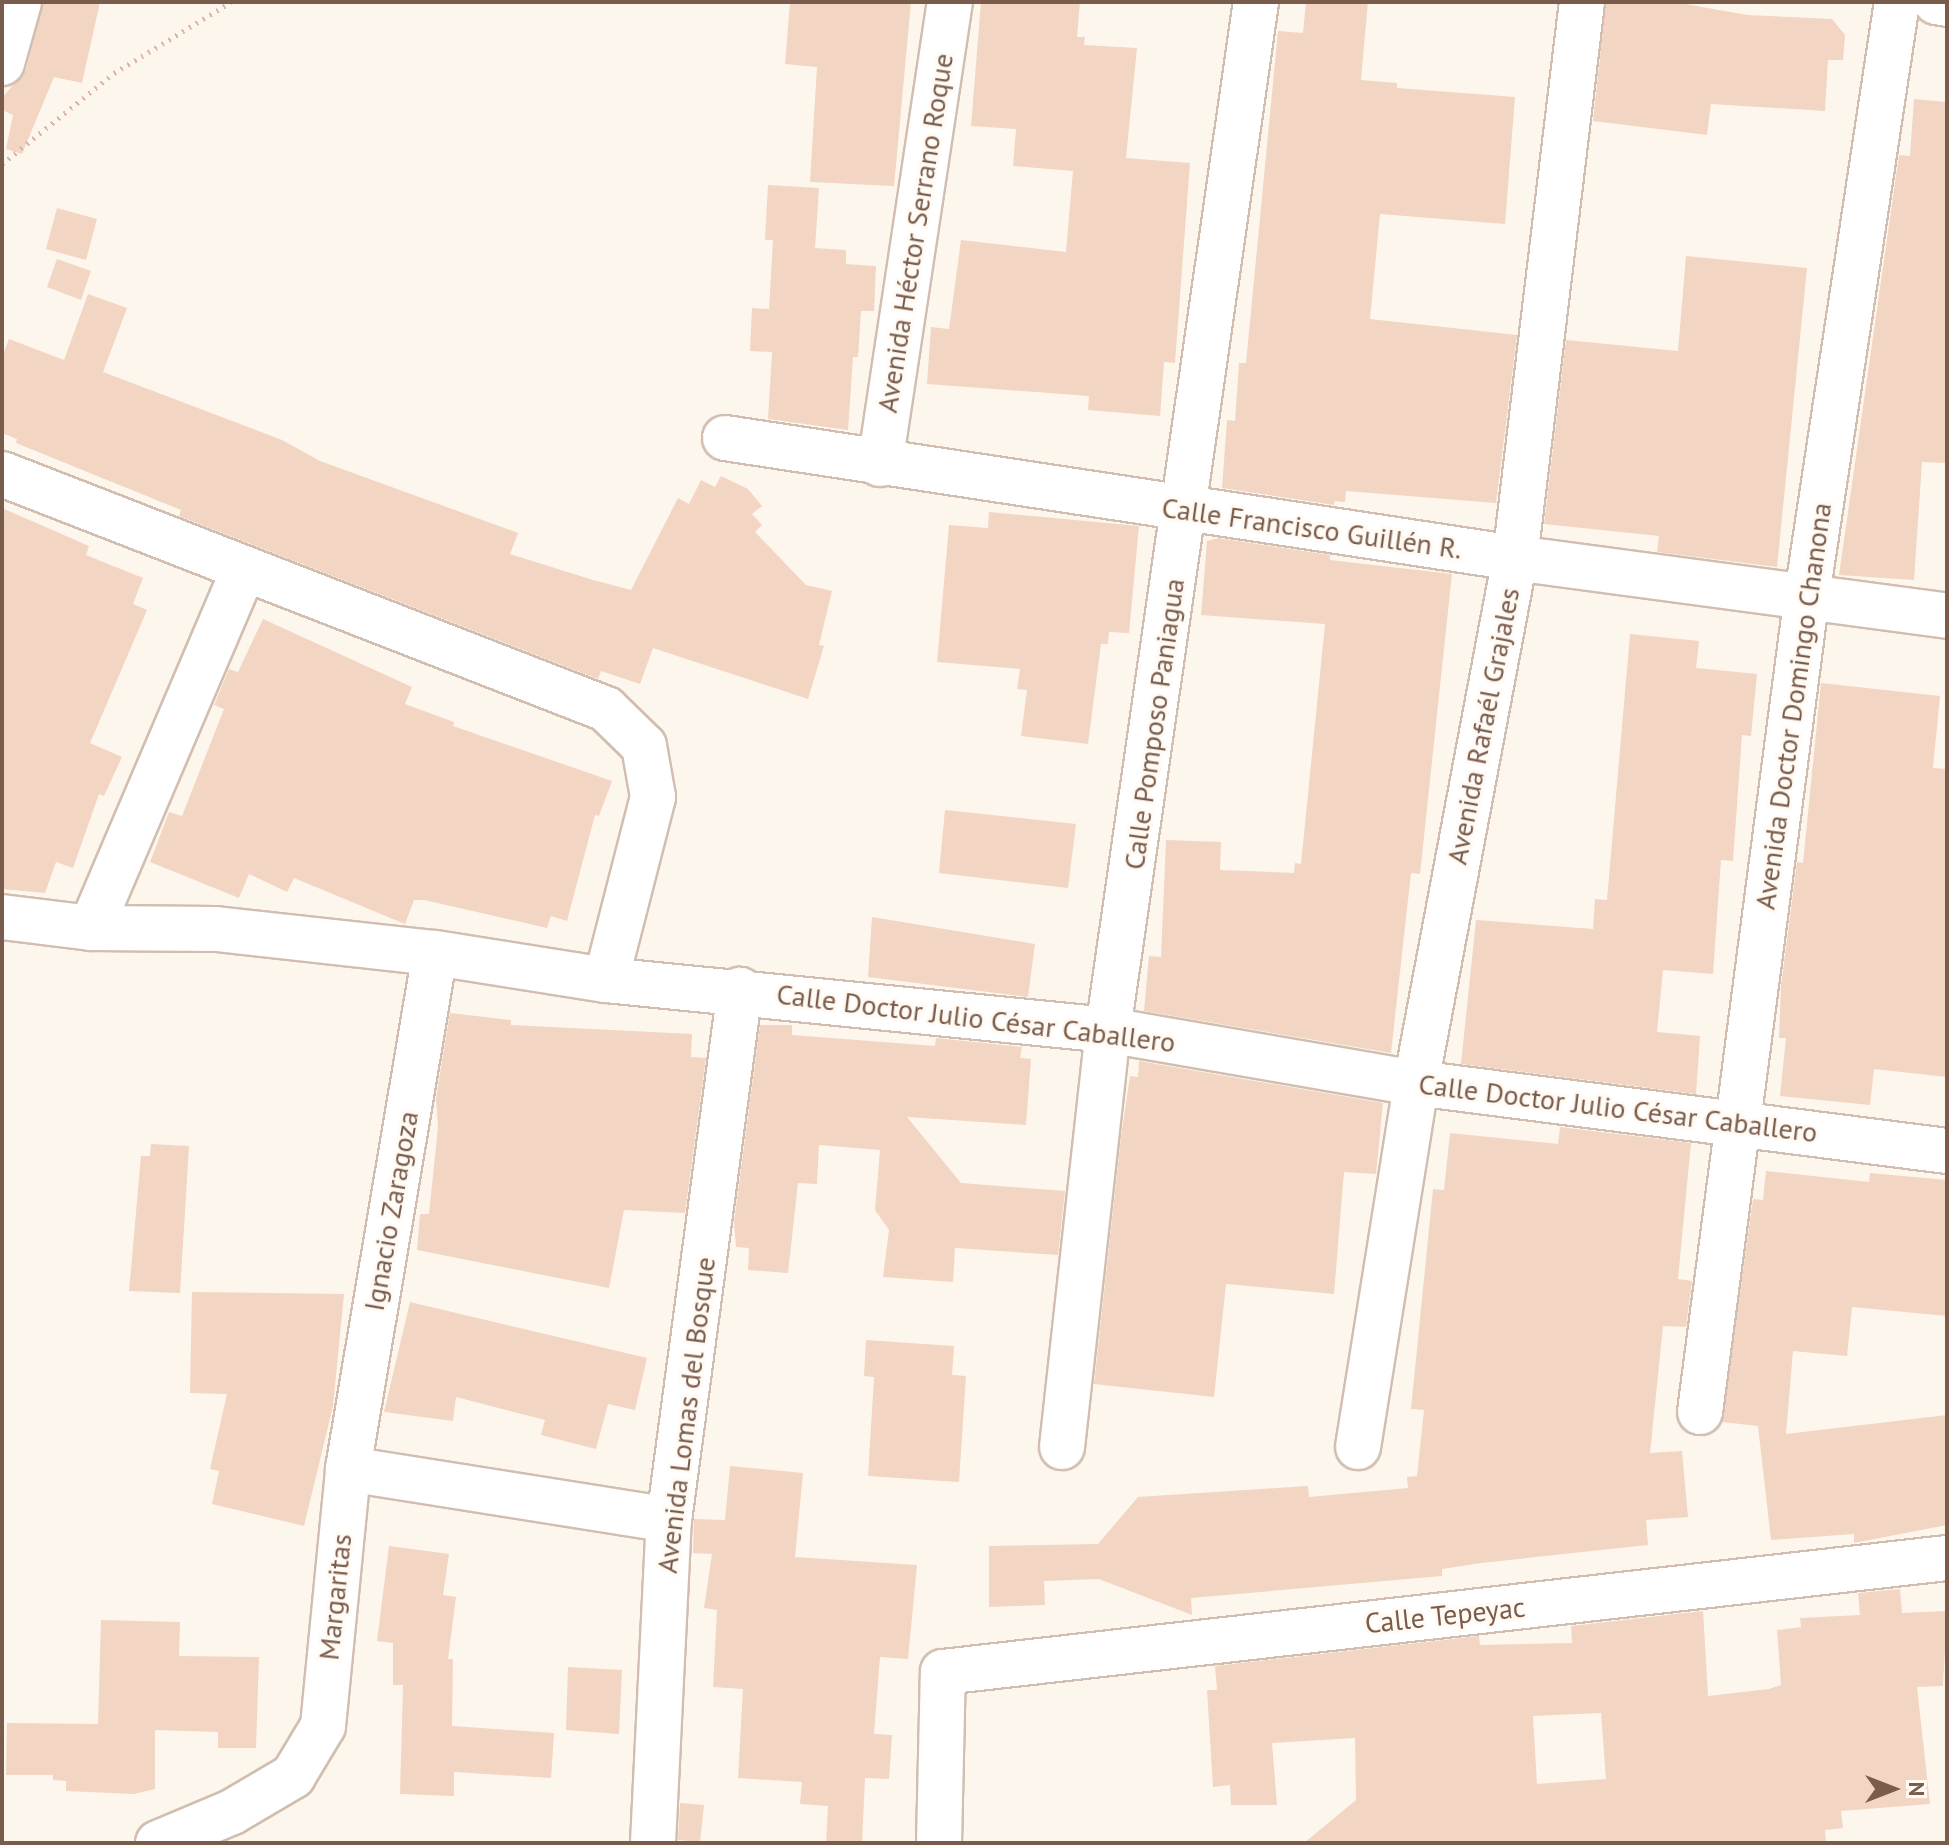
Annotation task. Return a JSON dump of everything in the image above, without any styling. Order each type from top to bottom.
[{"type":"street","points":[[2,63],[19,2]]},
{"type":"street","name":"Avenida Héctor Serrano Roque","points":[[880,464],[950,2]]},
{"type":"street","name":"Calle Pomposo Paniagua","points":[[1062,1447],[1108,1030],[1256,2]]},
{"type":"street","name":"Avenida Rafaél Grajales","points":[[1358,1447],[1416,1083],[1515,558],[1582,2]]},
{"type":"street","name":"Avenida Doctor Domingo Chanona","points":[[1700,1412],[1807,595],[1897,2]]},
{"type":"street","points":[[1936,2],[1947,4]]},
{"type":"street","name":"Calle Francisco Guillén R.","points":[[725,438],[880,464],[1515,558],[1947,616]]},
{"type":"street","points":[[2,474],[606,709],[644,746],[653,797],[606,980]]},
{"type":"street","points":[[91,928],[244,570]]},
{"type":"street","name":"Calle Doctor Julio César Caballero","points":[[2,917],[91,928],[216,929],[435,953],[606,980],[740,990],[1108,1030],[1416,1083],[1737,1121],[1947,1151]]},
{"type":"street","name":"Ignacio Zaragoza","points":[[348,1469],[435,953]]},
{"type":"street","name":"Avenida Lomas del Bosque","points":[[653,1843],[669,1520],[740,990]]},
{"type":"street","points":[[348,1469],[669,1520]]},
{"type":"street","name":"Margaritas","points":[[158,1843],[232,1812],[293,1776],[323,1726],[348,1469]]},
{"type":"street","name":"Calle Tepeyac","points":[[939,1843],[943,1672],[1947,1558]]},
{"type":"path","points":[[2,164],[114,73],[231,2]]},
{"type":"building","points":[[43,2],[100,2],[82,83],[54,77],[22,154],[6,149],[13,115],[2,110],[2,98],[26,70]]},
{"type":"building","points":[[790,2],[911,2],[894,186],[810,182],[817,67],[785,64]]},
{"type":"building","points":[[981,2],[1080,2],[1077,37],[1085,37],[1084,45],[1137,48],[1126,158],[1190,163],[1175,363],[1164,362],[1160,416],[1088,410],[1089,396],[927,384],[931,327],[949,329],[961,240],[1066,252],[1073,171],[1013,166],[1016,129],[971,126]]},
{"type":"building","points":[[1306,2],[1368,2],[1361,80],[1397,83],[1397,88],[1515,97],[1505,224],[1380,214],[1370,319],[1517,335],[1496,503],[1346,491],[1345,502],[1335,501],[1334,505],[1222,488],[1227,420],[1235,421],[1239,363],[1246,363],[1278,31],[1303,33]]},
{"type":"building","points":[[1606,2],[1674,2],[1747,15],[1832,19],[1845,35],[1843,60],[1828,60],[1825,111],[1711,104],[1707,135],[1593,121]]},
{"type":"building","points":[[1914,99],[1947,102],[1945,463],[1922,462],[1914,580],[1839,575],[1899,155],[1910,156]]},
{"type":"building","points":[[768,185],[819,188],[815,248],[846,250],[846,264],[876,266],[874,311],[861,311],[858,357],[853,357],[848,430],[768,419],[772,352],[750,351],[752,308],[769,309],[773,240],[765,240]]},
{"type":"building","points":[[57,208],[97,219],[86,260],[46,249]]},
{"type":"building","points":[[1686,256],[1807,268],[1777,567],[1657,552],[1659,536],[1544,524],[1566,340],[1678,351]]},
{"type":"building","points":[[57,259],[91,271],[81,300],[47,287]]},
{"type":"building","points":[[88,294],[127,308],[103,372],[282,440],[320,461],[518,533],[510,554],[593,580],[631,590],[678,498],[689,504],[701,480],[715,487],[721,476],[748,489],[762,506],[752,514],[762,525],[755,532],[806,585],[832,591],[819,645],[824,646],[808,699],[653,648],[640,684],[601,671],[598,679],[179,516],[181,510],[16,443],[17,439],[2,433],[2,357],[9,339],[64,360]]},
{"type":"building","points":[[2,508],[89,546],[86,555],[143,578],[133,604],[147,610],[90,743],[122,757],[104,796],[99,794],[73,868],[56,862],[45,893],[2,889]]},
{"type":"building","points":[[989,512],[1139,526],[1129,633],[1109,632],[1108,644],[1101,644],[1088,744],[1021,736],[1027,690],[1017,689],[1020,669],[937,662],[949,525],[988,528]]},
{"type":"building","points":[[1218,538],[1330,555],[1330,560],[1452,574],[1420,874],[1411,873],[1391,1053],[1144,1011],[1149,956],[1161,957],[1166,840],[1221,842],[1220,870],[1294,873],[1295,863],[1301,864],[1325,624],[1201,615],[1207,541]]},
{"type":"building","points":[[263,619],[412,687],[405,704],[454,722],[453,726],[612,781],[599,816],[595,815],[567,921],[551,916],[547,928],[414,900],[405,924],[294,878],[287,892],[249,874],[239,898],[150,862],[169,812],[182,816],[224,709],[214,705],[229,669],[238,672]]},
{"type":"building","points":[[1630,634],[1699,641],[1696,668],[1757,674],[1751,736],[1742,735],[1733,861],[1721,860],[1713,974],[1663,970],[1657,1032],[1700,1036],[1696,1094],[1461,1064],[1476,920],[1593,929],[1595,899],[1607,900]]},
{"type":"building","points":[[1821,683],[1940,696],[1933,768],[1947,769],[1947,1077],[1874,1069],[1870,1105],[1780,1096],[1786,1038],[1779,1038],[1781,986],[1797,862],[1803,863]]},
{"type":"building","points":[[945,810],[1076,824],[1068,888],[939,873]]},
{"type":"building","points":[[872,917],[1035,944],[1028,997],[868,977]]},
{"type":"building","points":[[450,1013],[511,1020],[511,1025],[692,1034],[691,1057],[706,1058],[685,1213],[624,1210],[609,1288],[417,1250],[420,1214],[429,1214],[438,1127],[436,1098]]},
{"type":"building","points":[[760,1025],[792,1025],[792,1035],[935,1046],[936,1038],[1022,1047],[1020,1058],[1031,1059],[1026,1125],[907,1117],[961,1183],[1065,1191],[1058,1255],[955,1248],[953,1282],[883,1277],[889,1230],[875,1210],[880,1150],[819,1145],[817,1184],[798,1183],[788,1273],[748,1270],[749,1248],[736,1247],[734,1222]]},
{"type":"building","points":[[1139,1061],[1383,1103],[1376,1174],[1344,1172],[1334,1294],[1226,1284],[1214,1397],[1094,1384],[1121,1137],[1130,1076],[1138,1077]]},
{"type":"building","points":[[1560,1127],[1691,1143],[1678,1279],[1692,1281],[1686,1327],[1663,1326],[1650,1453],[1682,1451],[1688,1517],[1646,1520],[1648,1545],[1481,1563],[1442,1569],[1442,1576],[1191,1598],[1192,1615],[1099,1579],[1044,1581],[1045,1605],[989,1607],[989,1546],[1098,1544],[1138,1497],[1308,1486],[1309,1497],[1408,1488],[1407,1477],[1417,1476],[1424,1410],[1411,1409],[1433,1189],[1444,1190],[1450,1133],[1558,1144]]},
{"type":"building","points":[[151,1144],[189,1146],[180,1293],[129,1291],[141,1156],[150,1156]]},
{"type":"building","points":[[1766,1171],[1869,1182],[1870,1173],[1947,1180],[1947,1316],[1852,1307],[1847,1356],[1793,1351],[1786,1434],[1947,1415],[1947,1525],[1854,1543],[1854,1534],[1771,1540],[1758,1426],[1722,1422],[1753,1199],[1763,1200]]},
{"type":"building","points":[[192,1292],[344,1294],[333,1406],[304,1526],[212,1504],[219,1471],[210,1469],[227,1394],[190,1393]]},
{"type":"building","points":[[410,1302],[647,1358],[635,1410],[608,1404],[596,1449],[541,1435],[545,1420],[456,1397],[453,1421],[384,1412]]},
{"type":"building","points":[[866,1340],[954,1346],[952,1375],[966,1376],[959,1482],[868,1476],[874,1377],[864,1376]]},
{"type":"building","points":[[730,1466],[803,1473],[795,1557],[917,1565],[908,1659],[880,1657],[874,1734],[892,1735],[889,1779],[865,1778],[862,1843],[826,1843],[828,1806],[800,1804],[802,1782],[738,1778],[743,1689],[713,1687],[717,1610],[704,1608],[712,1554],[693,1553],[694,1519],[725,1520]]},
{"type":"building","points":[[389,1546],[449,1554],[443,1595],[456,1597],[448,1659],[453,1659],[452,1726],[554,1733],[551,1778],[454,1772],[454,1796],[400,1794],[403,1685],[393,1685],[393,1643],[377,1641]]},
{"type":"building","points":[[1900,1589],[1902,1613],[1947,1611],[1943,1686],[1917,1687],[1930,1804],[1841,1811],[1843,1828],[1825,1830],[1826,1843],[1304,1843],[1356,1800],[1355,1738],[1272,1743],[1277,1805],[1231,1805],[1230,1785],[1213,1787],[1207,1690],[1217,1690],[1215,1666],[1479,1636],[1480,1645],[1572,1643],[1571,1626],[1703,1611],[1708,1696],[1781,1685],[1777,1630],[1801,1627],[1800,1618],[1860,1615],[1858,1593]],"holes":[[[1601,1713],[1606,1779],[1537,1784],[1533,1716]]]},
{"type":"building","points":[[101,1620],[180,1622],[179,1656],[259,1657],[256,1748],[218,1748],[218,1732],[155,1730],[155,1789],[134,1794],[66,1791],[66,1781],[53,1780],[53,1775],[6,1775],[7,1723],[98,1724]]},
{"type":"building","points":[[568,1667],[622,1670],[619,1734],[566,1730]]},
{"type":"building","points":[[680,1803],[704,1805],[700,1842],[678,1840]]}]
